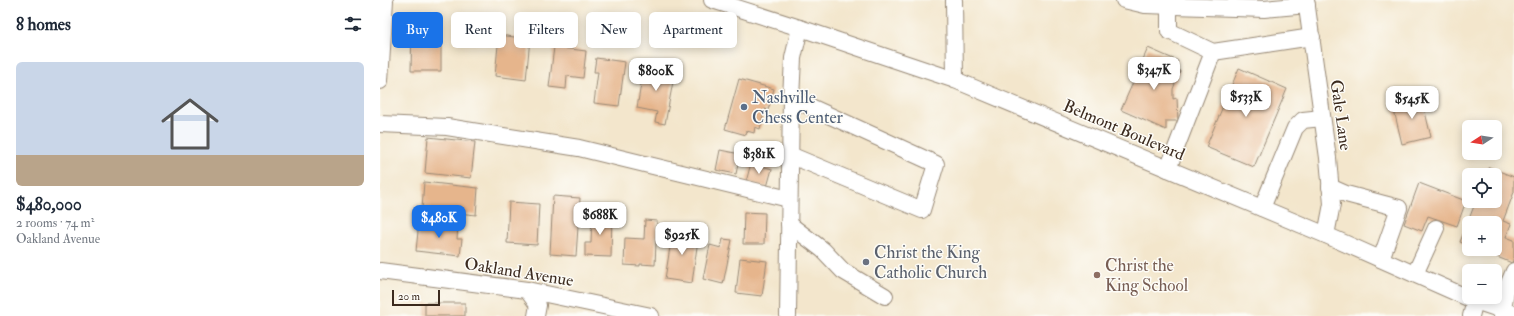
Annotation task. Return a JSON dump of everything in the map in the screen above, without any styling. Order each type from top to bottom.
[{"type":"street","points":[[380,81],[385,0]]},
{"type":"street","name":"Belmont Boulevard","points":[[712,0],[955,80],[1416,274],[1473,308],[1506,313]]},
{"type":"street","points":[[954,0],[955,80]]},
{"type":"street","points":[[1124,0],[1145,5],[1264,9],[1307,2]]},
{"type":"street","name":"Gale Lane","points":[[1307,2],[1332,204],[1326,235]]},
{"type":"street","points":[[1169,6],[1169,32],[1213,52],[1312,37]]},
{"type":"street","points":[[788,316],[791,98],[793,58],[800,28]]},
{"type":"street","points":[[1168,169],[1213,52]]},
{"type":"street","points":[[790,155],[922,210],[936,164],[791,98]]},
{"type":"street","points":[[1262,208],[1295,128],[1303,120],[1322,118]]},
{"type":"street","points":[[380,124],[447,127],[579,148],[789,199]]},
{"type":"street","points":[[1330,187],[1346,194],[1399,208],[1381,259]]},
{"type":"street","points":[[789,224],[823,250],[843,272],[885,296]]},
{"type":"street","points":[[1416,274],[1436,228]]},
{"type":"street","name":"Oakland Avenue","points":[[380,271],[527,290],[651,316]]},
{"type":"street","points":[[1506,313],[1506,290],[1514,271]]},
{"type":"street","points":[[527,290],[538,305],[536,316]]},
{"type":"building","points":[[506,36],[514,37],[514,48],[529,48],[526,80],[495,76],[498,48],[506,48]]},
{"type":"building","points":[[411,48],[441,48],[441,71],[411,71]]},
{"type":"building","points":[[554,48],[586,51],[583,78],[567,76],[566,89],[549,87]]},
{"type":"building","points":[[1148,48],[1178,61],[1174,69],[1180,71],[1173,89],[1173,99],[1177,98],[1178,121],[1166,121],[1166,130],[1121,110]]},
{"type":"building","points":[[596,58],[625,62],[619,106],[594,103],[598,72],[594,72]]},
{"type":"building","points":[[644,66],[675,71],[665,124],[655,122],[657,112],[637,108]]},
{"type":"building","points":[[1239,68],[1287,89],[1254,167],[1206,147]]},
{"type":"building","points":[[739,79],[774,89],[768,110],[765,109],[760,129],[755,127],[754,133],[747,131],[746,135],[725,129]]},
{"type":"building","points":[[1421,95],[1431,137],[1402,144],[1392,102]]},
{"type":"building","points":[[428,137],[475,142],[471,178],[425,173]]},
{"type":"building","points":[[720,150],[740,154],[736,174],[716,170]]},
{"type":"building","points":[[751,163],[772,169],[767,187],[746,182]]},
{"type":"building","points":[[1502,172],[1514,177],[1514,192],[1503,221],[1511,224],[1506,237],[1514,240],[1514,257],[1512,263],[1494,256],[1502,256],[1502,216],[1470,216],[1473,208],[1502,208]]},
{"type":"building","points":[[424,182],[478,188],[476,215],[422,209]]},
{"type":"building","points":[[1419,183],[1462,199],[1462,208],[1463,208],[1457,226],[1428,216],[1422,231],[1404,224]]},
{"type":"building","points":[[553,196],[580,198],[576,256],[550,254]]},
{"type":"building","points":[[509,202],[539,204],[537,245],[507,243]]},
{"type":"building","points":[[744,212],[765,213],[764,244],[743,244]]},
{"type":"building","points":[[592,213],[612,214],[611,257],[585,256],[585,243],[591,243]]},
{"type":"building","points":[[645,220],[657,221],[655,265],[624,265],[625,238],[644,239]]},
{"type":"building","points":[[419,222],[458,226],[457,239],[462,239],[460,256],[416,251]]},
{"type":"building","points":[[673,228],[699,232],[692,283],[665,279]]},
{"type":"building","points":[[723,239],[732,240],[723,284],[703,279],[710,245],[721,248]]},
{"type":"building","points":[[740,258],[767,261],[762,296],[736,293]]},
{"type":"building","points":[[425,303],[465,303],[465,316],[425,316]]},
{"type":"place","name":"Nashville Chess Center","points":[[744,107]]},
{"type":"place","name":"Christ the King Catholic Church","points":[[866,262]]},
{"type":"place","name":"Christ the King School","points":[[1097,275]]}]
